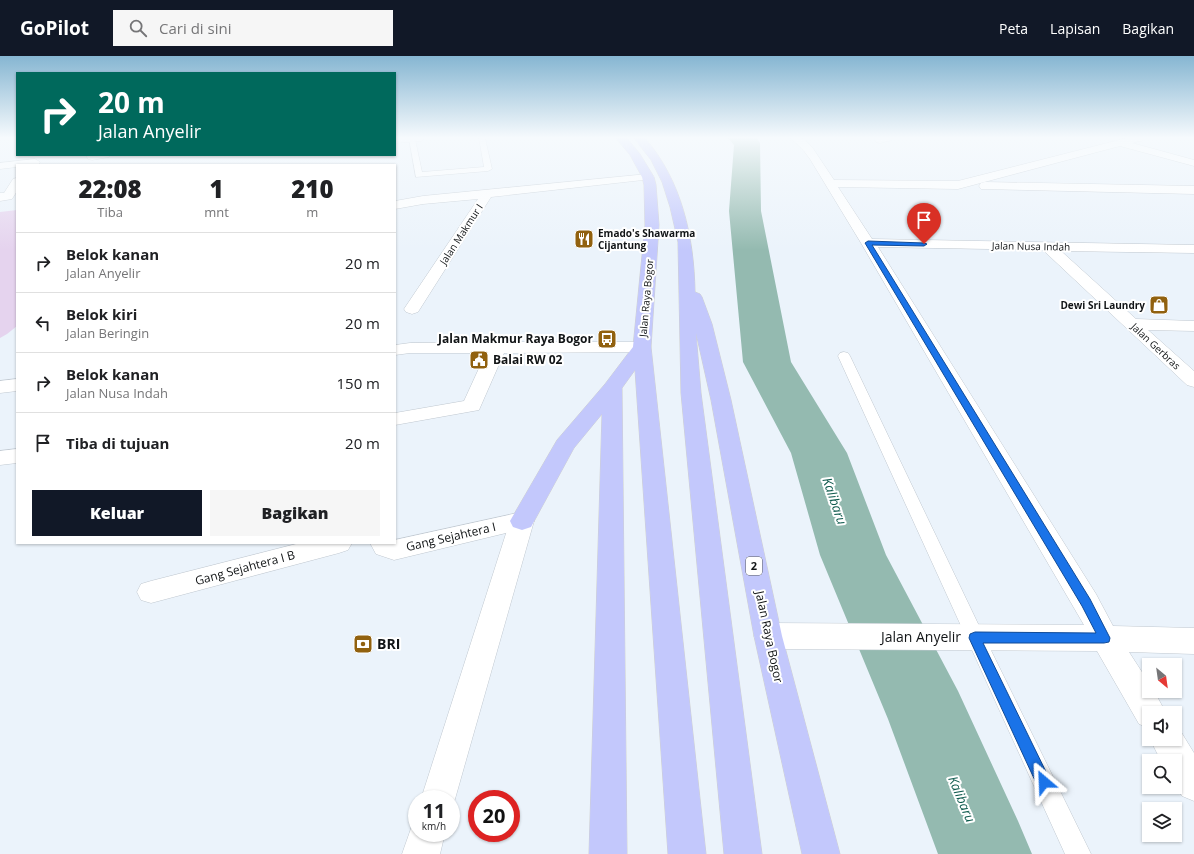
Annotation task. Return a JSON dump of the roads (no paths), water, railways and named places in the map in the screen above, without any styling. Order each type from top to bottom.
[{"type":"highway","name":"Jalan Raya Bogor","points":[[665,175],[673,194],[683,236],[688,292],[692,402],[743,854]]},
{"type":"highway","name":"Jalan Raya Bogor","points":[[648,177],[650,185],[652,225],[642,352],[687,854]]},
{"type":"highway","name":"Jalan Raya Bogor","points":[[688,292],[703,324],[722,400],[768,636],[821,854]]},
{"type":"highway","name":"Jalan Raya Bogor","points":[[522,521],[565,445],[642,352]]},
{"type":"highway","points":[[608,854],[612,388]]},
{"type":"street","points":[[826,175],[1086,602],[1104,638],[1146,706]]},
{"type":"street","points":[[958,185],[996,175]]},
{"type":"street","name":"Jalan Makmur I","points":[[412,309],[487,194],[648,177]]},
{"type":"street","points":[[0,197],[8,196],[16,183]]},
{"type":"street","points":[[831,183],[1194,190]]},
{"type":"street","points":[[396,205],[423,200],[487,194]]},
{"type":"street","name":"Jalan Nusa Indah","points":[[868,243],[1194,249]]},
{"type":"street","name":"Jalan Gerbras","points":[[1048,247],[1194,381]]},
{"type":"street","points":[[1132,324],[1194,326]]},
{"type":"street","points":[[396,419],[472,406],[498,347]]},
{"type":"street","points":[[396,350],[410,348],[498,347],[642,352]]},
{"type":"street","points":[[0,387],[16,385]]},
{"type":"street","points":[[0,458],[16,456]]},
{"type":"street","points":[[441,790],[522,521]]},
{"type":"street","name":"Gang Sejahtera I","points":[[384,544],[385,547],[394,550],[522,521]]},
{"type":"street","name":"Gang Sejahtera I B","points":[[151,592],[335,544]]},
{"type":"street","name":"Jalan Anyelir","points":[[768,636],[1104,638],[1194,641]]},
{"type":"street","points":[[1170,746],[1194,784]]},
{"type":"street","points":[[421,854],[424,842]]},
{"type":"lane","points":[[844,356],[975,638],[1078,854]]},
{"type":"waterway","name":"Kalibaru","points":[[746,175],[745,211],[767,362],[819,453],[853,555],[929,719],[985,854]]},
{"type":"place","name":"Emado's Shawarma Cijantung","points":[[584,239]]},
{"type":"place","name":"Dewi Sri Laundry","points":[[1159,305]]},
{"type":"place","name":"Jalan Makmur Raya Bogor","points":[[607,339]]},
{"type":"place","name":"Balai RW 02","points":[[479,360]]},
{"type":"place","name":"BRI","points":[[363,644]]}]
